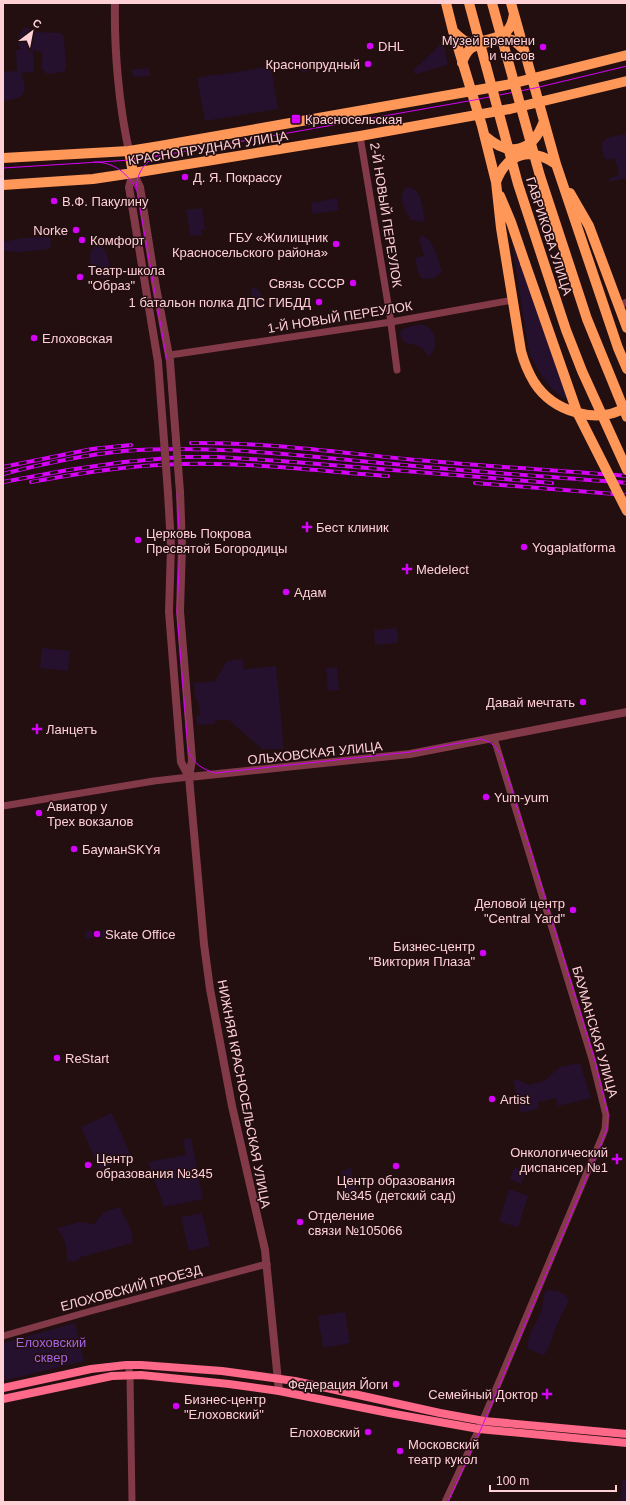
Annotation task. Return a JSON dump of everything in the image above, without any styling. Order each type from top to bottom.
[{"type":"main road","points":[[446,3],[462,63],[485,136],[496,184],[501,228],[521,351],[527,369],[535,384],[546,396],[561,406],[578,414],[596,416],[617,413],[627,407]]},
{"type":"main road","name":"ГАВРИКОВА УЛИЦА","points":[[468,3],[518,184],[566,330],[582,371],[627,470]]},
{"type":"main road","name":"ГАВРИКОВА УЛИЦА","points":[[492,3],[540,176],[587,319],[627,417]]},
{"type":"main road","points":[[511,3],[557,168],[618,348],[627,369]]},
{"type":"main road","points":[[453,31],[466,41],[474,42],[502,35],[508,30],[512,23],[514,14]]},
{"type":"main road","points":[[462,63],[465,55],[475,46],[503,39],[512,40],[518,43],[524,50]]},
{"type":"main road","name":"КРАСНОПРУДНАЯ УЛИЦА","points":[[3,158],[129,151],[506,85],[627,55]]},
{"type":"main road","name":"КРАСНОПРУДНАЯ УЛИЦА","points":[[3,185],[93,178],[134,173],[360,136],[510,109],[627,81]]},
{"type":"main road","points":[[485,136],[492,143],[501,148],[520,148],[534,141],[538,136],[544,121]]},
{"type":"main road","points":[[129,151],[134,173]]},
{"type":"main road","points":[[627,328],[623,304],[589,226],[557,168],[547,158],[538,154],[522,155],[507,163],[498,175],[496,184],[512,222],[577,412],[627,511]]},
{"type":"main road","points":[[3,1388],[91,1369],[128,1365],[222,1371],[278,1379],[482,1420],[627,1434]]},
{"type":"main road","points":[[3,1400],[112,1376],[130,1375],[229,1384],[279,1391],[479,1429],[627,1443]]},
{"type":"street","points":[[115,3],[115,28],[121,104],[129,151]]},
{"type":"street","name":"2-Й НОВЫЙ ПЕРЕУЛОК","points":[[360,136],[391,322],[397,370]]},
{"type":"street","name":"НИЖНЯЯ КРАСНОСЕЛЬСКАЯ УЛИЦА","points":[[134,173],[140,186],[155,282],[170,358],[180,492],[182,546],[180,611],[192,760],[189,778],[204,944],[221,1052],[267,1264],[279,1391]]},
{"type":"street","name":"НИЖНЯЯ КРАСНОСЕЛЬСКАЯ УЛИЦА","points":[[134,173],[129,187],[158,362],[171,546],[169,612],[181,762],[189,778]]},
{"type":"street","name":"1-Й НОВЫЙ ПЕРЕУЛОК","points":[[170,358],[391,322],[513,300]]},
{"type":"street","name":"ОЛЬХОВСКАЯ УЛИЦА","points":[[3,806],[154,782],[398,756],[437,750],[627,712]]},
{"type":"street","name":"БАУМАНСКАЯ УЛИЦА","points":[[445,1502],[479,1429],[602,1137],[605,1129],[606,1115],[582,1025],[494,738]]},
{"type":"street","name":"ЕЛОХОВСКИЙ ПРОЕЗД","points":[[3,1336],[91,1310],[267,1264]]},
{"type":"street","points":[[128,1365],[130,1375],[132,1502]]},
{"type":"green space","points":[[26,27],[38,32],[60,33],[64,37],[66,68],[64,72],[47,74],[41,68],[43,55],[41,52],[33,50],[34,72],[21,73],[24,80],[25,91],[16,99],[3,101],[3,72],[17,71],[16,50],[22,49],[19,47],[17,41],[19,34]]},
{"type":"green space","points":[[440,45],[444,46],[448,65],[416,74],[414,73],[414,70]]},
{"type":"green space","points":[[295,64],[314,66],[309,71],[304,73],[294,66]]},
{"type":"green space","points":[[271,66],[278,109],[205,121],[197,78]]},
{"type":"green space","points":[[149,68],[150,76],[133,77],[131,70]]},
{"type":"green space","points":[[627,134],[627,178],[609,182],[610,178],[619,175],[615,158],[608,160],[604,158],[602,151],[603,141],[610,137]]},
{"type":"green space","points":[[406,187],[412,188],[419,195],[423,206],[425,222],[410,220],[403,206],[402,200],[402,194]]},
{"type":"green space","points":[[337,198],[339,210],[312,214],[311,203]]},
{"type":"green space","points":[[202,208],[205,230],[201,230],[202,235],[190,236],[186,210]]},
{"type":"green space","points":[[509,223],[570,401],[550,387],[540,373],[529,352]]},
{"type":"green space","points":[[421,235],[430,241],[437,256],[442,272],[435,278],[423,279],[419,276],[420,273],[418,273],[415,258],[424,256],[419,239]]},
{"type":"green space","points":[[48,237],[52,239],[50,249],[19,252],[3,251],[3,242],[22,238]]},
{"type":"green space","points":[[99,245],[105,251],[109,264],[108,277],[103,278],[95,272],[90,260],[90,252],[95,246]]},
{"type":"green space","points":[[254,287],[259,291],[262,298],[264,306],[260,309],[256,309],[252,303],[251,289]]},
{"type":"green space","points":[[419,324],[425,325],[429,328],[435,337],[434,348],[428,357],[421,348],[405,342],[401,337],[400,333],[403,329]]},
{"type":"green space","points":[[397,628],[398,643],[375,645],[374,630]]},
{"type":"green space","points":[[42,648],[70,651],[68,671],[40,668]]},
{"type":"green space","points":[[243,659],[244,669],[276,666],[284,749],[262,749],[229,720],[216,720],[215,724],[197,725],[196,716],[200,715],[198,699],[195,699],[194,683],[215,681],[227,661]]},
{"type":"green space","points":[[337,667],[339,690],[328,691],[326,668]]},
{"type":"green space","name":"Skate Office","points":[[108,930],[108,937],[85,939],[85,931]]},
{"type":"green space","points":[[580,1063],[591,1098],[558,1106],[556,1098],[538,1102],[538,1109],[521,1113],[513,1080],[517,1079],[529,1085],[544,1081],[560,1067]]},
{"type":"green space","points":[[112,1113],[131,1156],[100,1170],[81,1127]]},
{"type":"green space","points":[[191,1138],[203,1199],[164,1207],[148,1162],[186,1155],[183,1140]]},
{"type":"green space","points":[[514,1167],[526,1173],[521,1184],[510,1179]]},
{"type":"green space","points":[[351,1168],[356,1190],[345,1192],[341,1171]]},
{"type":"green space","points":[[509,1189],[528,1196],[518,1228],[499,1221]]},
{"type":"green space","points":[[120,1207],[132,1234],[132,1243],[81,1257],[74,1262],[67,1260],[67,1251],[62,1237],[57,1229],[58,1228],[79,1222],[94,1224],[104,1212]]},
{"type":"green space","points":[[202,1213],[210,1246],[189,1251],[181,1217]]},
{"type":"green space","points":[[548,1290],[563,1293],[569,1301],[559,1320],[546,1353],[543,1355],[528,1349],[528,1339],[541,1312],[544,1293]]},
{"type":"green space","points":[[345,1312],[350,1343],[323,1348],[318,1316]]},
{"type":"green space","name":"Елоховский сквер","points":[[75,1323],[84,1361],[3,1381],[3,1343]]},
{"type":"green space","points":[[622,1480],[627,1480],[627,1502],[620,1502]]},
{"type":"tram line","points":[[3,168],[131,160],[175,153],[474,100],[535,88],[627,66]]},
{"type":"tram line","points":[[136,189],[142,168],[160,155]]},
{"type":"tram line","points":[[94,162],[108,164],[120,170],[125,174],[137,191],[167,361],[180,546],[177,612],[188,749],[192,758],[198,765],[215,773],[410,752],[481,739],[491,743],[502,758],[595,1061],[608,1115],[607,1129],[481,1429],[448,1502]]},
{"type":"railway","points":[[191,443],[272,446],[433,461],[627,476]]},
{"type":"railway","points":[[3,467],[92,449],[131,445]]},
{"type":"railway","points":[[3,474],[63,460],[93,455],[124,451],[194,449],[264,452],[460,470],[627,483]]},
{"type":"railway","points":[[3,482],[68,470],[124,462],[180,457],[218,457],[552,483]]},
{"type":"railway","points":[[31,482],[106,470],[182,464],[233,464],[388,476]]},
{"type":"railway","points":[[475,483],[627,495]]},
{"type":"place","name":"DHL","points":[[370,46]]},
{"type":"place","name":"Музей времени и часов","points":[[543,47]]},
{"type":"place","name":"Краснопрудный","points":[[368,64]]},
{"type":"place","name":"Красносельская","points":[[296,119]]},
{"type":"place","name":"Д. Я. Покрассу","points":[[185,177]]},
{"type":"place","name":"В.Ф. Пакулину","points":[[54,201]]},
{"type":"place","name":"Norke","points":[[76,230]]},
{"type":"place","name":"Комфорт","points":[[82,240]]},
{"type":"place","name":"ГБУ «Жилищник Красносельского района»","points":[[336,244]]},
{"type":"place","name":"Театр-школа \"Образ\"","points":[[80,277]]},
{"type":"place","name":"Связь СССР","points":[[353,283]]},
{"type":"place","name":"1 батальон полка ДПС ГИБДД","points":[[319,302]]},
{"type":"place","name":"Елоховская","points":[[34,338]]},
{"type":"place","name":"Бест клиник","points":[[307,527]]},
{"type":"place","name":"Церковь Покрова Пресвятой Богородицы","points":[[138,540]]},
{"type":"place","name":"Yogaplatforma","points":[[524,547]]},
{"type":"place","name":"Medelect","points":[[407,569]]},
{"type":"place","name":"Адам","points":[[286,592]]},
{"type":"place","name":"Давай мечтать","points":[[583,702]]},
{"type":"place","name":"Ланцетъ","points":[[37,729]]},
{"type":"place","name":"Yum-yum","points":[[486,797]]},
{"type":"place","name":"Авиатор у Трех вокзалов","points":[[39,813]]},
{"type":"place","name":"БауманSKYя","points":[[74,849]]},
{"type":"place","name":"Деловой центр \"Central Yard\"","points":[[573,910]]},
{"type":"place","name":"Skate Office","points":[[97,934]]},
{"type":"place","name":"Бизнес-центр \"Виктория Плаза\"","points":[[483,953]]},
{"type":"place","name":"ReStart","points":[[57,1058]]},
{"type":"place","name":"Artist","points":[[492,1099]]},
{"type":"place","name":"Онкологический диспансер №1","points":[[617,1159]]},
{"type":"place","name":"Центр образования №345","points":[[88,1165]]},
{"type":"place","name":"Центр образования №345 (детский сад)","points":[[396,1166]]},
{"type":"place","name":"Отделение связи №105066","points":[[300,1222]]},
{"type":"place","name":"Федерация Йоги","points":[[396,1384]]},
{"type":"place","name":"Семейный Доктор","points":[[547,1394]]},
{"type":"place","name":"Бизнес-центр \"Елоховский\"","points":[[176,1406]]},
{"type":"place","name":"Елоховский","points":[[368,1432]]},
{"type":"place","name":"Московский театр кукол","points":[[400,1451]]}]
